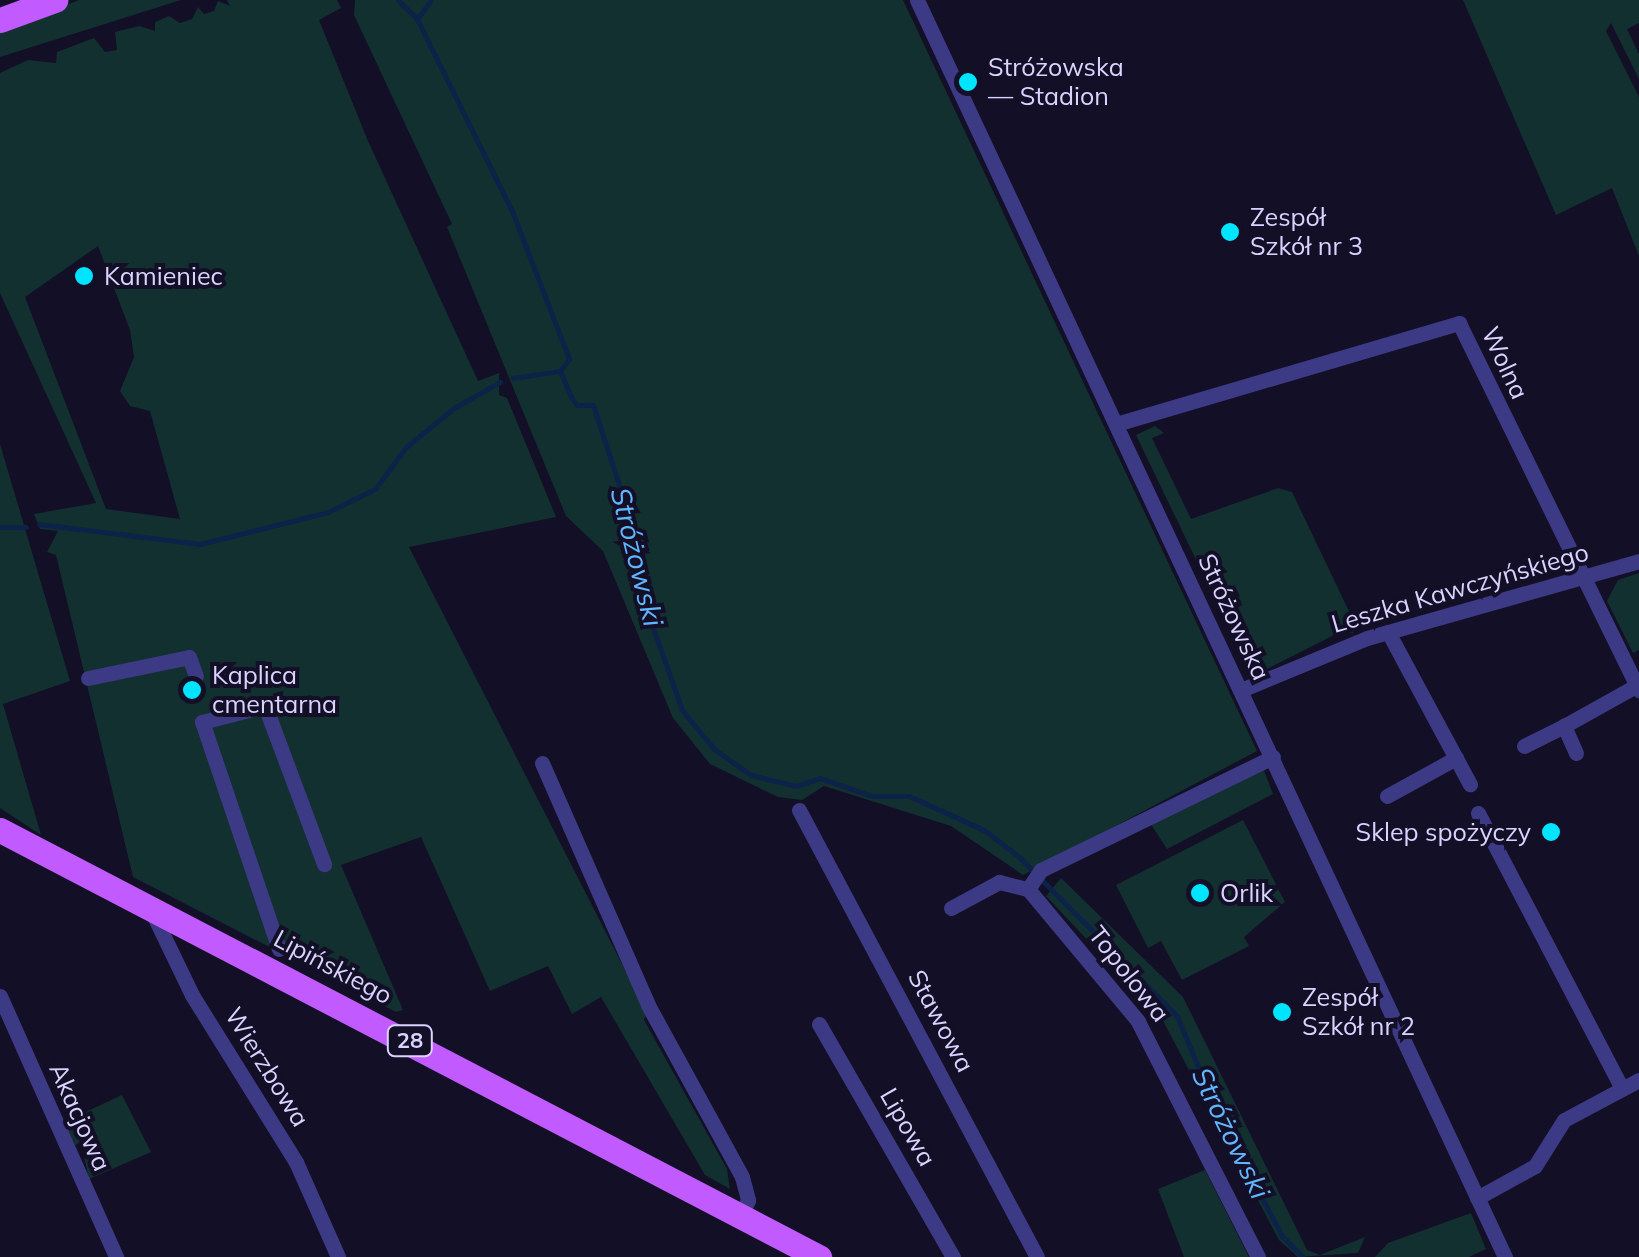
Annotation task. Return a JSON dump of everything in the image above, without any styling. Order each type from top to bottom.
[{"type":"main road","points":[[0,20],[54,0]]},
{"type":"main road","name":"Lipińskiego","points":[[0,830],[818,1257]]},
{"type":"street","name":"Stróżowska","points":[[917,0],[1505,1257]]},
{"type":"street","name":"Wolna","points":[[1116,424],[1459,323],[1580,581],[1638,688]]},
{"type":"street","name":"Leszka Kawczyńskiego","points":[[1242,690],[1330,650],[1639,561]]},
{"type":"street","points":[[1388,632],[1470,784]]},
{"type":"street","points":[[88,678],[189,657],[196,676]]},
{"type":"street","points":[[1524,746],[1638,688]]},
{"type":"street","points":[[280,948],[202,722],[265,706],[324,864]]},
{"type":"street","points":[[1564,726],[1576,753]]},
{"type":"street","points":[[951,908],[1000,882],[1033,880],[1273,756]]},
{"type":"street","points":[[1387,796],[1456,758]]},
{"type":"street","points":[[542,763],[648,1005],[742,1177],[748,1200],[741,1216]]},
{"type":"street","name":"Stawowa","points":[[799,810],[1037,1257]]},
{"type":"street","points":[[1478,813],[1622,1088]]},
{"type":"street","name":"Topolowa","points":[[1033,880],[1138,1021],[1258,1257]]},
{"type":"street","name":"Wierzbowa","points":[[149,906],[192,995],[296,1162],[338,1257]]},
{"type":"street","name":"Akacjowa","points":[[0,996],[116,1257]]},
{"type":"street","name":"Lipowa","points":[[819,1024],[953,1257]]},
{"type":"street","points":[[1478,1198],[1536,1166],[1564,1120],[1639,1080]]},
{"type":"green space","points":[[79,0],[181,0],[0,57],[0,30]]},
{"type":"green space","points":[[227,0],[337,0],[341,8],[319,20],[368,141],[478,381],[499,373],[499,395],[507,398],[556,517],[409,547],[647,1013],[644,1020],[727,1169],[730,1189],[705,1175],[601,997],[572,1014],[548,966],[490,991],[421,837],[341,865],[403,1010],[396,1012],[133,877],[56,555],[47,552],[58,531],[40,529],[34,514],[96,503],[0,293],[0,73],[28,60],[56,63],[57,52],[94,38],[105,52],[117,50],[115,32],[139,26],[155,31],[155,22],[169,16],[180,23],[192,19],[198,7],[204,14],[214,11],[218,1],[230,6]],"holes":[[[98,246],[130,330],[134,357],[120,391],[130,406],[150,411],[180,519],[106,509],[25,297]]]},
{"type":"green space","points":[[355,0],[903,0],[1257,751],[1023,875],[951,826],[824,786],[802,800],[778,797],[710,764],[673,718],[603,551],[566,516],[447,227],[452,224],[354,15]]},
{"type":"green space","points":[[1463,0],[1639,0],[1639,23],[1627,29],[1639,54],[1639,79],[1611,23],[1606,31],[1639,97],[1639,256],[1612,188],[1556,215]]},
{"type":"green space","points":[[1155,426],[1164,433],[1152,438],[1191,519],[1278,488],[1292,492],[1356,626],[1353,633],[1338,633],[1259,673],[1250,672],[1136,435]]},
{"type":"green space","points":[[0,444],[70,681],[3,704],[41,835],[0,808]]},
{"type":"green space","points":[[1639,573],[1639,650],[1633,653],[1607,601],[1618,580]]},
{"type":"green space","points":[[1263,768],[1273,794],[1167,849],[1150,823]]},
{"type":"green space","name":"Orlik","points":[[1243,820],[1285,902],[1244,937],[1249,946],[1182,980],[1161,941],[1148,948],[1116,885]]},
{"type":"green space","points":[[1061,878],[1183,997],[1307,1250],[1320,1255],[1365,1237],[1358,1253],[1298,1257],[1279,1240],[1162,1019],[1046,896]]},
{"type":"green space","points":[[122,1095],[151,1152],[89,1179],[81,1142],[75,1145],[64,1122]]},
{"type":"green space","points":[[1205,1170],[1249,1257],[1184,1257],[1158,1189]]},
{"type":"green space","points":[[1471,1213],[1486,1249],[1469,1257],[1375,1257],[1388,1243]]},
{"type":"waterway","points":[[398,0],[417,19]]},
{"type":"waterway","name":"Stróżowski","points":[[431,0],[417,19],[512,211],[569,359],[560,371],[571,397],[577,405],[593,405],[642,555],[641,594],[682,710],[714,749],[751,775],[796,786],[820,778],[872,796],[909,796],[984,830],[1018,856],[1177,1016],[1219,1117],[1282,1236],[1303,1257]]},
{"type":"waterway","points":[[513,378],[559,371]]},
{"type":"waterway","points":[[39,524],[200,544],[328,512],[375,489],[406,447],[454,408],[500,382]]},
{"type":"waterway","points":[[0,527],[26,527]]},
{"type":"place","name":"Stróżowska — Stadion","points":[[968,82]]},
{"type":"place","name":"Zespół Szkół nr 3","points":[[1230,232]]},
{"type":"place","name":"Kamieniec","points":[[84,276]]},
{"type":"place","name":"Kaplica cmentarna","points":[[192,690]]},
{"type":"place","name":"Sklep spożyczy","points":[[1551,832]]},
{"type":"place","name":"Orlik","points":[[1200,893]]},
{"type":"place","name":"Zespół Szkół nr 2","points":[[1282,1012]]}]
